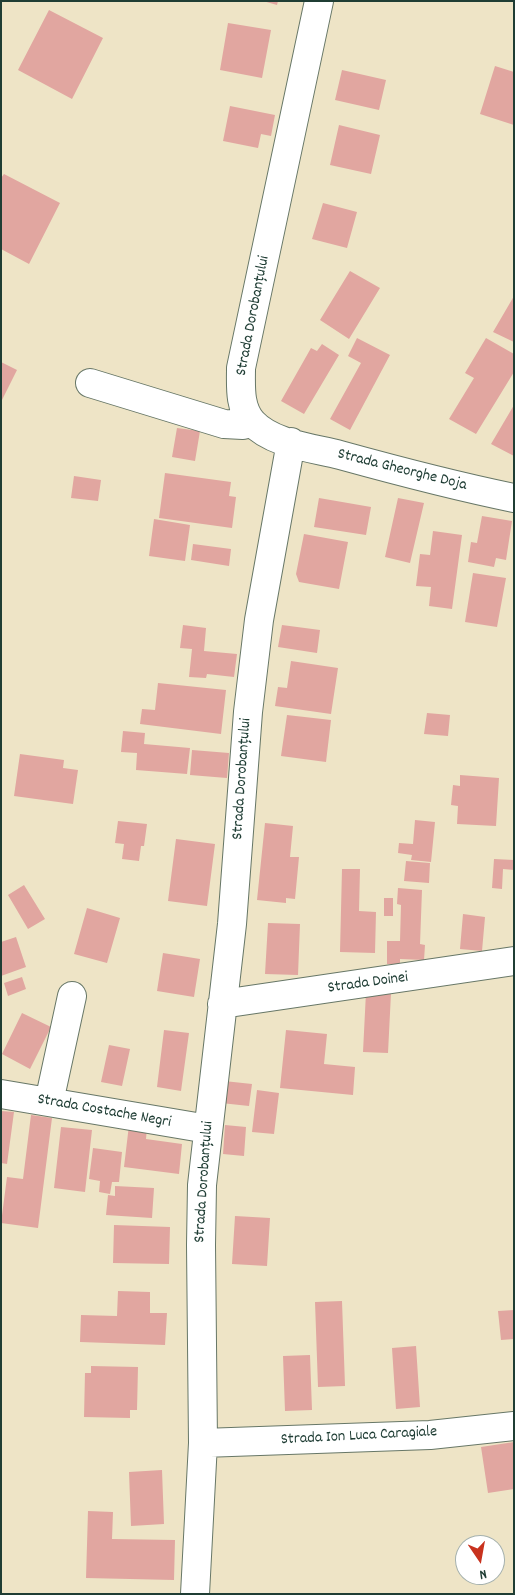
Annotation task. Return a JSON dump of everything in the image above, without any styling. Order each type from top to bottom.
[{"type":"street","name":"Strada Dorobanțului","points":[[252,422],[243,408],[241,368],[320,1]]},
{"type":"street","points":[[90,383],[224,424],[242,425],[252,422],[268,434],[291,442]]},
{"type":"street","name":"Strada Dorobanțului","points":[[195,1594],[203,1443],[200,1245],[208,1129],[232,924],[248,712],[259,620],[291,442]]},
{"type":"street","name":"Strada Gheorghe Doja","points":[[291,442],[418,476],[514,498]]},
{"type":"street","name":"Strada Doinei","points":[[222,1004],[400,979],[514,960]]},
{"type":"street","points":[[50,1102],[72,996]]},
{"type":"street","name":"Strada Costache Negri","points":[[1,1094],[208,1129]]},
{"type":"street","name":"Strada Ion Luca Caragiale","points":[[203,1443],[430,1435],[514,1426]]},
{"type":"building","points":[[263,1],[278,1],[277,5]]},
{"type":"building","points":[[49,10],[103,38],[72,99],[18,70]]},
{"type":"building","points":[[228,23],[271,30],[262,78],[220,70]]},
{"type":"building","points":[[495,66],[514,72],[514,125],[480,114]]},
{"type":"building","points":[[342,70],[386,80],[379,110],[335,100]]},
{"type":"building","points":[[230,106],[275,115],[271,136],[261,134],[258,148],[223,141]]},
{"type":"building","points":[[339,125],[380,135],[371,174],[330,165]]},
{"type":"building","points":[[4,174],[60,203],[29,264],[1,249],[1,178]]},
{"type":"building","points":[[323,203],[357,212],[347,248],[312,239]]},
{"type":"building","points":[[350,271],[380,288],[349,339],[320,320]]},
{"type":"building","points":[[514,296],[514,342],[493,332]]},
{"type":"building","points":[[357,338],[390,355],[350,430],[330,419],[361,363],[348,356]]},
{"type":"building","points":[[486,338],[514,354],[514,372],[476,434],[449,419],[474,378],[465,373]]},
{"type":"building","points":[[322,344],[339,355],[304,414],[281,401],[311,348],[317,351]]},
{"type":"building","points":[[1,362],[17,370],[1,402]]},
{"type":"building","points":[[514,405],[514,456],[491,444]]},
{"type":"building","points":[[177,428],[200,431],[195,461],[172,457]]},
{"type":"building","points":[[165,473],[231,482],[229,496],[236,497],[232,528],[159,518]]},
{"type":"building","points":[[74,476],[101,480],[98,501],[71,498]]},
{"type":"building","points":[[319,498],[371,507],[366,535],[314,527]]},
{"type":"building","points":[[398,498],[424,503],[410,563],[385,557]]},
{"type":"building","points":[[482,516],[512,521],[506,560],[496,558],[494,567],[468,562],[471,542],[477,543]]},
{"type":"building","points":[[154,519],[190,525],[185,561],[149,556]]},
{"type":"building","points":[[433,531],[462,535],[452,609],[429,606],[431,587],[416,586],[420,554],[430,555]]},
{"type":"building","points":[[304,534],[348,542],[339,589],[299,582],[296,574]]},
{"type":"building","points":[[193,544],[231,549],[229,566],[191,560]]},
{"type":"building","points":[[473,573],[506,578],[497,627],[465,622]]},
{"type":"building","points":[[183,625],[206,628],[204,651],[237,654],[234,677],[207,674],[206,678],[189,677],[192,649],[180,648]]},
{"type":"building","points":[[282,625],[320,630],[317,653],[278,647]]},
{"type":"building","points":[[291,661],[338,668],[331,714],[275,706],[278,687],[287,688]]},
{"type":"building","points":[[158,683],[226,690],[221,734],[140,724],[142,709],[155,710]]},
{"type":"building","points":[[427,713],[450,715],[448,736],[424,734]]},
{"type":"building","points":[[287,715],[331,720],[326,762],[281,756]]},
{"type":"building","points":[[123,731],[145,733],[144,744],[190,748],[187,774],[136,770],[137,753],[121,752]]},
{"type":"building","points":[[192,750],[229,753],[227,778],[190,775]]},
{"type":"building","points":[[20,754],[64,760],[63,768],[78,770],[73,804],[14,796]]},
{"type":"building","points":[[460,775],[499,778],[496,826],[457,824],[458,806],[451,805],[453,785],[460,786]]},
{"type":"building","points":[[415,820],[435,822],[431,862],[411,860],[412,855],[398,853],[399,843],[413,844]]},
{"type":"building","points":[[118,821],[147,824],[144,846],[141,846],[139,861],[122,859],[124,844],[115,843]]},
{"type":"building","points":[[265,823],[293,826],[290,857],[299,857],[295,899],[286,898],[286,903],[257,900]]},
{"type":"building","points":[[176,839],[215,844],[207,906],[168,901]]},
{"type":"building","points":[[494,859],[514,860],[514,870],[503,869],[502,889],[492,888]]},
{"type":"building","points":[[406,861],[430,863],[429,883],[404,881]]},
{"type":"building","points":[[342,869],[360,869],[359,911],[376,912],[375,953],[340,952]]},
{"type":"building","points":[[24,885],[45,919],[28,929],[8,895]]},
{"type":"building","points":[[398,888],[422,890],[420,944],[425,945],[424,960],[400,959],[400,964],[387,964],[387,941],[400,941],[401,905],[397,904]]},
{"type":"building","points":[[384,898],[393,898],[393,916],[384,916]]},
{"type":"building","points":[[87,908],[120,918],[107,963],[74,954]]},
{"type":"building","points":[[463,914],[485,917],[482,951],[460,949]]},
{"type":"building","points":[[268,923],[300,924],[298,975],[265,974]]},
{"type":"building","points":[[16,937],[26,967],[1,976],[1,942]]},
{"type":"building","points":[[163,953],[200,959],[194,997],[157,991]]},
{"type":"building","points":[[22,977],[26,989],[8,996],[4,983]]},
{"type":"building","points":[[366,992],[391,993],[388,1053],[363,1052]]},
{"type":"building","points":[[22,1013],[51,1027],[30,1069],[2,1054]]},
{"type":"building","points":[[164,1030],[189,1033],[181,1091],[157,1087]]},
{"type":"building","points":[[286,1030],[327,1034],[324,1064],[355,1067],[353,1095],[280,1088]]},
{"type":"building","points":[[109,1045],[130,1049],[122,1086],[101,1082]]},
{"type":"building","points":[[224,1081],[252,1084],[249,1106],[221,1103]]},
{"type":"building","points":[[257,1090],[279,1093],[274,1134],[252,1132]]},
{"type":"building","points":[[1,1111],[14,1112],[7,1164],[1,1163]]},
{"type":"building","points":[[31,1115],[52,1118],[38,1228],[1,1223],[7,1177],[23,1179]]},
{"type":"building","points":[[129,1125],[147,1127],[146,1139],[182,1144],[179,1174],[124,1167]]},
{"type":"building","points":[[225,1125],[246,1127],[244,1156],[223,1154]]},
{"type":"building","points":[[61,1127],[92,1130],[85,1192],[54,1188]]},
{"type":"building","points":[[93,1148],[122,1152],[119,1182],[112,1182],[110,1194],[99,1192],[100,1181],[89,1179]]},
{"type":"building","points":[[115,1186],[154,1188],[152,1218],[106,1215],[108,1195],[115,1196]]},
{"type":"building","points":[[235,1216],[270,1218],[267,1266],[232,1264]]},
{"type":"building","points":[[114,1225],[170,1227],[169,1264],[113,1263]]},
{"type":"building","points":[[118,1291],[150,1292],[150,1313],[167,1313],[165,1345],[80,1342],[81,1315],[117,1316]]},
{"type":"building","points":[[342,1301],[345,1386],[318,1387],[315,1302]]},
{"type":"building","points":[[514,1310],[514,1339],[501,1340],[498,1311]]},
{"type":"building","points":[[416,1346],[420,1407],[396,1409],[392,1348]]},
{"type":"building","points":[[310,1355],[312,1410],[285,1411],[283,1356]]},
{"type":"building","points":[[91,1366],[138,1367],[137,1410],[130,1410],[130,1418],[84,1417],[85,1373],[91,1373]]},
{"type":"building","points":[[514,1442],[514,1489],[488,1493],[481,1447]]},
{"type":"building","points":[[162,1470],[164,1524],[131,1526],[129,1472]]},
{"type":"building","points":[[88,1511],[113,1512],[112,1539],[175,1540],[174,1580],[86,1578]]}]
